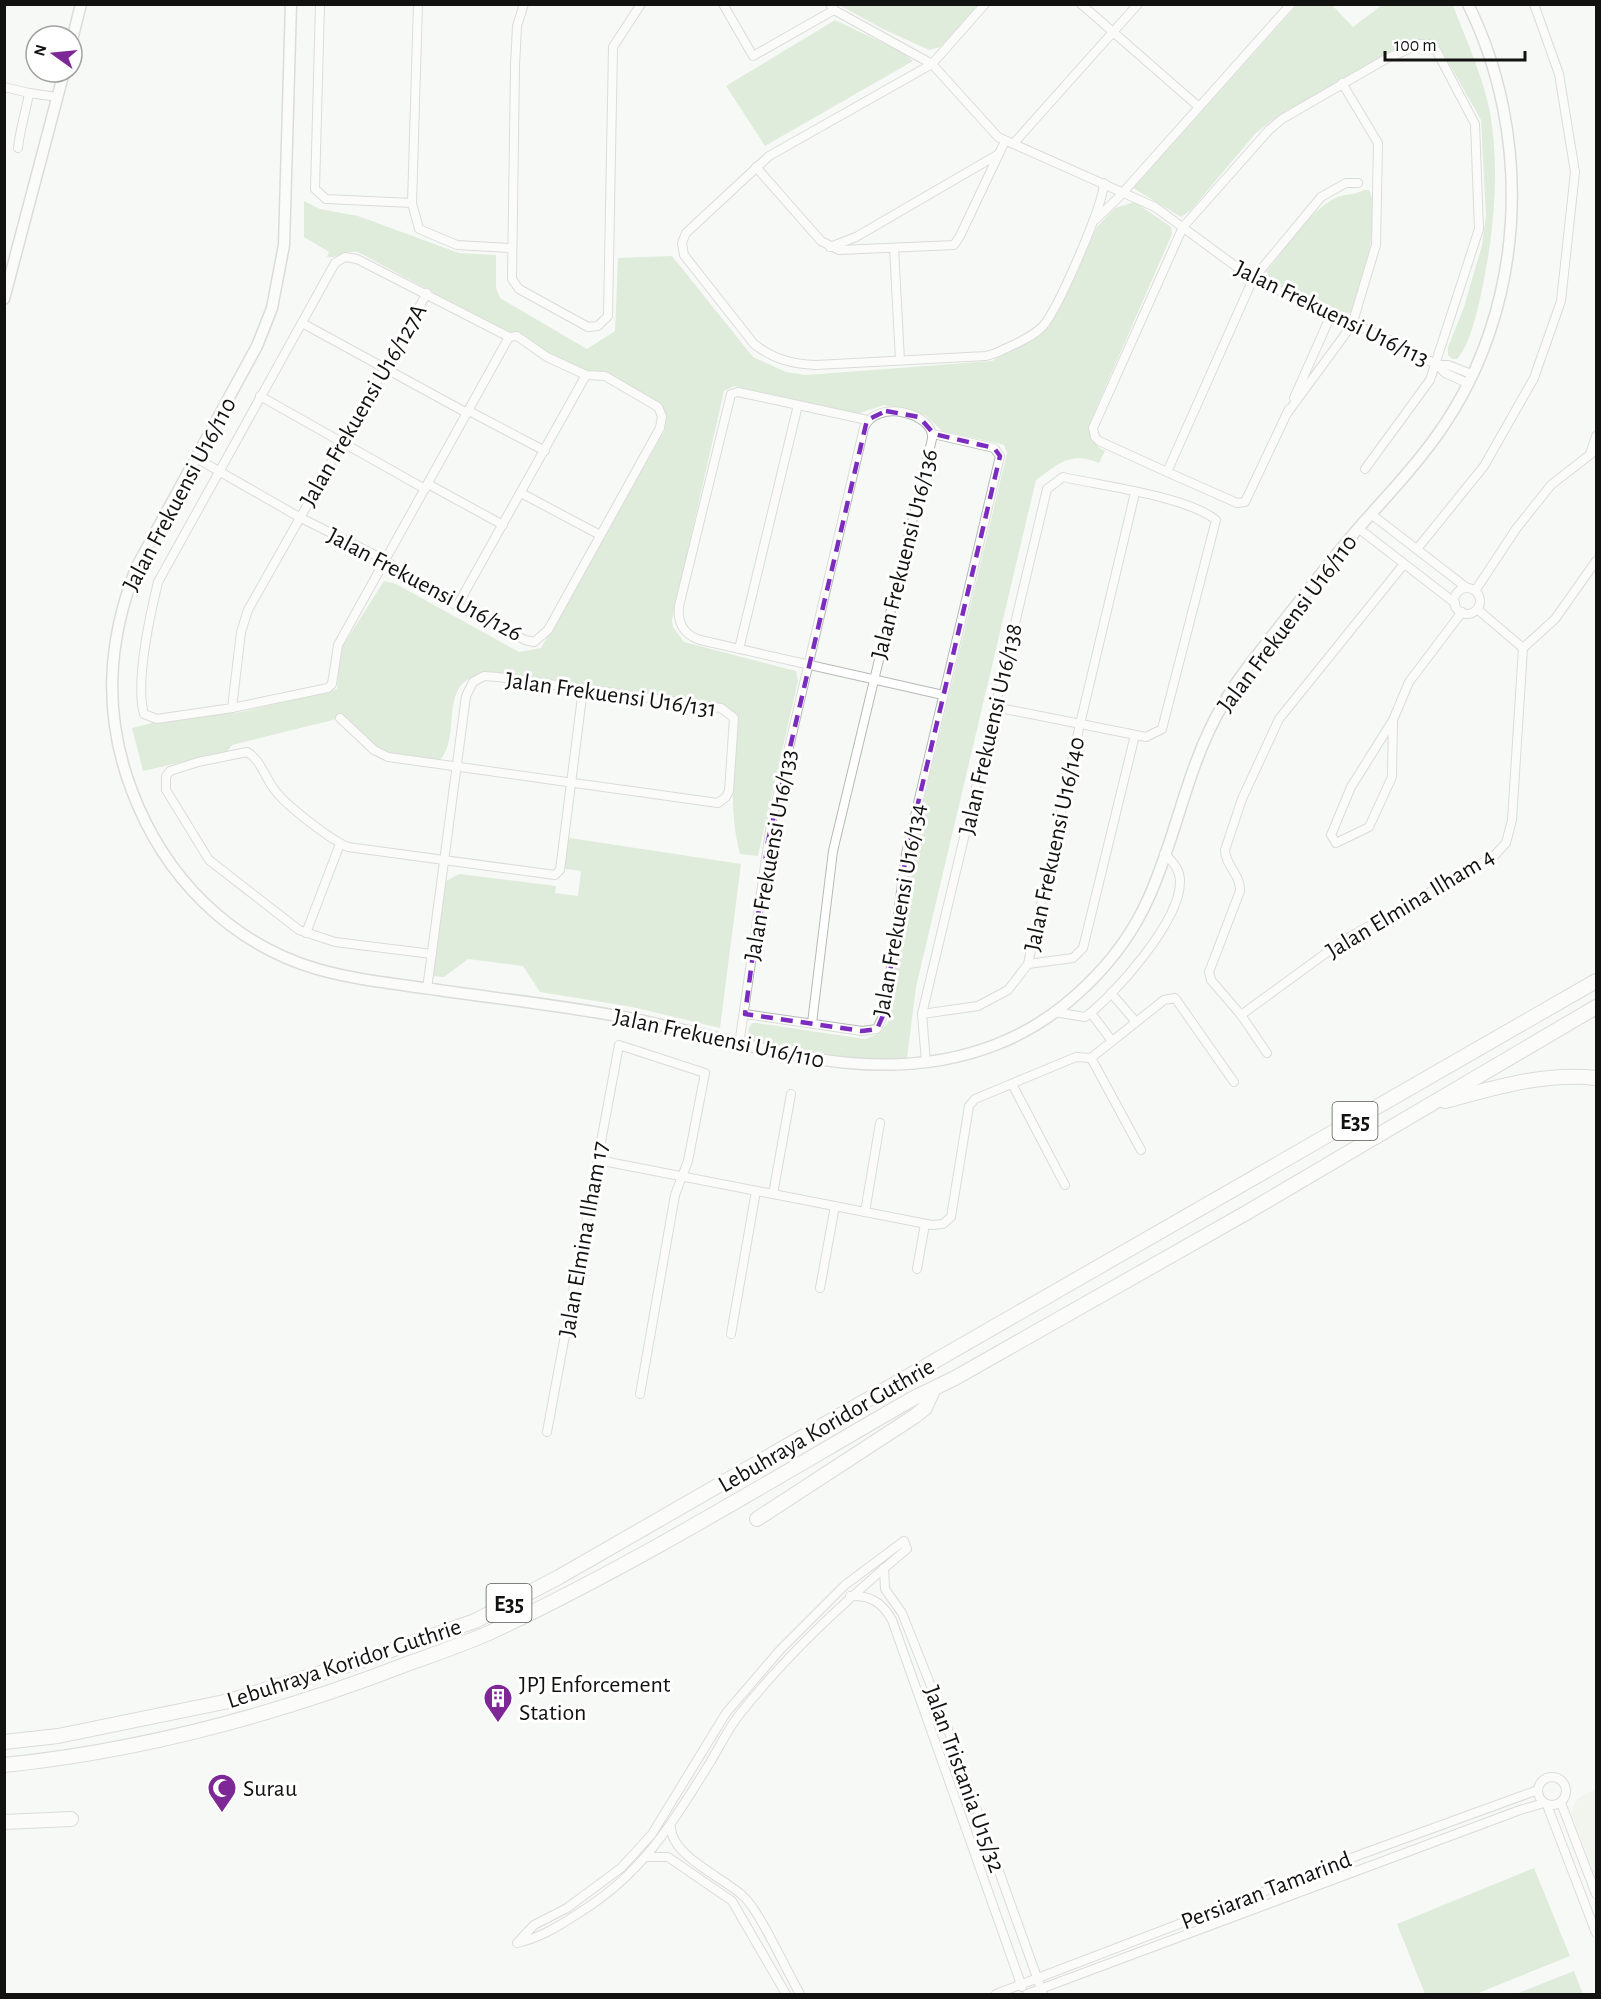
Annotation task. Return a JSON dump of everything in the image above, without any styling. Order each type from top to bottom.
[{"type":"highway","points":[[1489,1044],[1596,972]]},
{"type":"highway","name":"Lebuhraya Koridor Guthrie","points":[[4,1742],[58,1737],[229,1701],[357,1662],[475,1621],[559,1577],[1596,981]]},
{"type":"highway","name":"Lebuhraya Koridor Guthrie","points":[[4,1765],[59,1760],[243,1720],[365,1681],[488,1633],[634,1558],[912,1399],[933,1390],[1246,1213],[1596,1007]]},
{"type":"highway","points":[[1429,1105],[1524,1080],[1553,1077],[1596,1078]]},
{"type":"highway","points":[[757,1519],[915,1416],[925,1408],[933,1390]]},
{"type":"highway","points":[[4,1822],[71,1819]]},
{"type":"street","points":[[76,24],[81,4]]},
{"type":"street","name":"Jalan Frekuensi U16/110","points":[[291,4],[287,199],[279,282],[257,346],[136,568],[123,600],[113,646],[112,697],[117,743],[121,761],[141,815],[183,882],[200,901],[266,948],[325,971],[628,1018],[739,1045],[853,1064],[889,1066],[926,1062],[996,1045],[1054,1012],[1088,983],[1127,936],[1148,901],[1199,750],[1224,702],[1241,676],[1358,528],[1438,434],[1469,379],[1489,331],[1503,279],[1513,204],[1512,157],[1503,106],[1488,51],[1468,4]]},
{"type":"street","points":[[320,4],[315,189],[326,199],[412,203]]},
{"type":"street","points":[[417,4],[412,203],[418,229],[458,245],[512,248]]},
{"type":"street","points":[[524,4],[517,26],[512,279],[519,289],[588,327],[598,327],[608,316],[613,47],[641,4]]},
{"type":"street","points":[[723,4],[749,53],[759,56],[832,8]]},
{"type":"street","points":[[985,4],[932,64],[769,156],[686,233],[682,243],[684,255],[754,344],[766,354],[804,365],[987,356],[1039,330],[1049,318],[1095,220],[1104,194],[1104,183]]},
{"type":"street","points":[[1081,4],[1199,107]]},
{"type":"street","points":[[756,167],[820,241],[830,247],[839,250],[954,244],[999,155],[1138,4]]},
{"type":"street","points":[[1095,220],[1291,4]]},
{"type":"street","points":[[1417,549],[1484,466],[1534,378],[1561,301],[1575,172],[1559,74],[1533,4]]},
{"type":"street","name":"Jalan Frekuensi U16/113","points":[[832,8],[932,64],[989,129],[1009,142],[1155,207],[1217,255],[1253,279],[1399,344],[1437,365],[1445,373],[1469,379]]},
{"type":"street","points":[[1331,315],[1248,500],[1237,503],[1099,441],[1095,437],[1093,428],[1183,227],[1269,129],[1342,83],[1386,59],[1420,44],[1429,44],[1436,50],[1472,115],[1479,229],[1437,365],[1430,380],[1365,469]]},
{"type":"street","points":[[1288,412],[1352,325],[1376,245],[1380,155],[1378,143],[1342,83]]},
{"type":"street","points":[[4,299],[61,84]]},
{"type":"street","points":[[4,87],[57,97]]},
{"type":"street","points":[[18,148],[20,123],[27,108],[29,93]]},
{"type":"street","points":[[830,247],[856,237],[999,155]]},
{"type":"street","points":[[1167,472],[1253,279],[1321,197],[1346,183],[1358,183]]},
{"type":"street","points":[[894,248],[900,360]]},
{"type":"street","points":[[458,606],[586,375],[548,357],[517,336],[509,337],[427,293],[357,259],[345,257],[330,268],[302,323],[158,582],[151,610],[140,696],[144,714],[157,719],[232,708],[330,687],[338,645],[509,337]]},
{"type":"street","name":"Jalan Frekuensi U16/127A","points":[[232,708],[241,632],[248,610],[427,293]]},
{"type":"street","points":[[302,323],[545,451]]},
{"type":"street","name":"Jalan Frekuensi U16/126","points":[[196,458],[299,517],[385,560],[458,606],[525,640],[538,640],[548,630],[660,428],[662,416],[658,407],[605,376],[586,375]]},
{"type":"street","points":[[807,665],[867,420],[738,392],[733,392],[730,396],[678,614],[682,628],[693,638],[807,665],[943,695],[1000,456],[994,448],[933,434]]},
{"type":"street","points":[[260,396],[342,443],[503,525]]},
{"type":"street","points":[[739,649],[798,405]]},
{"type":"street","name":"Jalan Frekuensi U16/136","points":[[812,1023],[833,851],[933,434],[924,421],[908,415],[879,411],[867,420]]},
{"type":"street","points":[[1455,603],[1457,594],[1471,590],[1551,485],[1593,453],[1596,436]]},
{"type":"street","name":"Jalan Frekuensi U16/138","points":[[926,1062],[922,1014],[1047,489],[1063,477],[1167,500],[1209,514],[1216,520],[1161,729],[1146,737],[1135,735]]},
{"type":"street","points":[[521,493],[600,535]]},
{"type":"street","name":"Jalan Frekuensi U16/140","points":[[1028,964],[1080,724],[1135,493]]},
{"type":"street","points":[[1358,528],[1455,603],[1462,612],[1470,614],[1477,609],[1480,602],[1471,590],[1371,514]]},
{"type":"street","points":[[1477,609],[1523,648],[1554,619],[1596,561]]},
{"type":"street","points":[[1268,1053],[1241,1015],[1211,980],[1209,972],[1240,891],[1240,884],[1225,857],[1224,850],[1242,799],[1279,719],[1404,564]]},
{"type":"street","points":[[1393,720],[1394,762],[1392,777],[1383,797],[1369,827],[1336,843],[1331,836],[1351,787],[1393,720],[1409,682],[1462,612]]},
{"type":"street","name":"Jalan Elmina Ilham 4","points":[[1241,1015],[1344,940],[1493,856],[1506,843],[1512,820],[1523,648]]},
{"type":"street","name":"Jalan Frekuensi U16/133","points":[[739,1045],[771,824],[807,665]]},
{"type":"street","name":"Jalan Frekuensi U16/131","points":[[427,988],[466,696],[473,682],[489,676],[727,711],[734,718],[729,791],[726,797],[718,803],[457,767]]},
{"type":"street","points":[[432,954],[335,942],[306,933],[290,925],[208,860],[166,790],[166,776],[170,771],[198,762],[247,752],[254,757],[281,797],[340,843],[355,849],[444,862],[557,874],[583,689]]},
{"type":"street","name":"Jalan Frekuensi U16/134","points":[[745,1014],[862,1031],[877,1029],[881,1023],[904,863],[943,695]]},
{"type":"street","points":[[922,1014],[978,1006],[1008,990],[1028,964],[1073,958],[1083,948],[1135,735],[995,707]]},
{"type":"street","points":[[340,718],[380,754],[457,767]]},
{"type":"street","points":[[306,933],[340,843]]},
{"type":"street","points":[[1054,1012],[1080,1017],[1091,1013],[1143,957],[1160,932],[1180,882],[1176,867],[1164,854]]},
{"type":"street","points":[[1111,993],[1136,1022]]},
{"type":"street","points":[[597,1160],[925,1224],[943,1224],[951,1217],[969,1106],[975,1099],[1076,1057],[1090,1058],[1164,1000],[1175,998],[1234,1082]]},
{"type":"street","points":[[1091,1013],[1112,1041]]},
{"type":"street","name":"Jalan Elmina Ilham 17","points":[[547,1432],[619,1045],[705,1072],[688,1161],[682,1177]]},
{"type":"street","points":[[1090,1058],[1141,1150]]},
{"type":"street","points":[[1012,1084],[1065,1185]]},
{"type":"street","points":[[773,1194],[790,1094]]},
{"type":"street","points":[[865,1212],[880,1123]]},
{"type":"street","points":[[639,1394],[675,1195],[682,1177]]},
{"type":"street","points":[[731,1335],[756,1191]]},
{"type":"street","points":[[820,1288],[835,1206]]},
{"type":"street","points":[[917,1269],[925,1224]]},
{"type":"street","points":[[904,1541],[907,1549],[884,1568],[850,1596],[787,1658],[737,1718],[670,1826],[647,1857],[602,1898],[554,1930],[539,1938],[517,1943],[534,1925],[585,1896],[621,1868],[652,1834],[726,1713],[773,1659],[845,1585],[904,1541]]},
{"type":"street","name":"Jalan Tristania U15/32","points":[[884,1568],[885,1589],[902,1613],[931,1687],[1042,1992]]},
{"type":"street","name":"Jalan Tristania U15/32","points":[[850,1596],[866,1596],[885,1609],[892,1620],[1026,1995]]},
{"type":"street","points":[[918,1693],[931,1687]]},
{"type":"street","points":[[1596,1894],[1561,1803],[1567,1791],[1560,1779],[1546,1779],[1538,1790],[1546,1804],[1596,1934]]},
{"type":"street","name":"Persiaran Tamarind","points":[[996,1995],[1362,1854],[1538,1790]]},
{"type":"street","points":[[1546,1804],[1561,1803]]},
{"type":"street","name":"Persiaran Tamarind","points":[[1026,1995],[1042,1992],[1520,1810],[1546,1804]]},
{"type":"street","points":[[670,1826],[671,1836],[684,1852],[748,1900],[800,1995]]},
{"type":"street","points":[[647,1857],[668,1857],[732,1900],[786,1995]]},
{"type":"highlighted area","points":[[886,411],[919,417],[934,434],[994,448],[1000,456],[906,854],[885,1011],[877,1029],[862,1031],[745,1014],[768,841],[867,420]]},
{"type":"shaded area","points":[[1596,1789],[1596,1879],[1571,1812],[1578,1798]]},
{"type":"green space","points":[[839,5],[979,5],[940,47],[929,50]]},
{"type":"green space","points":[[1297,5],[1332,5],[1353,27],[1382,5],[1452,5],[1454,8],[1487,99],[1495,157],[1490,246],[1482,290],[1470,336],[1457,359],[1452,359],[1448,355],[1448,347],[1464,307],[1482,245],[1486,216],[1481,120],[1438,44],[1432,40],[1420,40],[1271,121],[1255,134],[1191,210],[1181,217],[1133,188]]},
{"type":"green space","points":[[835,20],[902,52],[913,61],[765,146],[726,86]]},
{"type":"green space","points":[[1369,190],[1372,200],[1372,232],[1361,288],[1350,313],[1339,312],[1270,282],[1267,271],[1314,214],[1337,197]]},
{"type":"green space","points":[[304,201],[320,209],[358,216],[459,253],[496,255],[496,288],[500,298],[587,349],[615,331],[618,258],[672,256],[753,357],[786,372],[806,375],[992,361],[1049,327],[1097,227],[1115,208],[1135,202],[1171,227],[1172,234],[1092,418],[1091,438],[1105,451],[1099,463],[1080,458],[1072,459],[1058,464],[1036,480],[916,987],[907,1058],[850,1058],[754,1042],[748,1031],[752,1023],[757,1023],[865,1039],[880,1033],[888,1022],[916,833],[1007,453],[1004,445],[942,431],[925,415],[884,405],[857,414],[734,386],[724,391],[672,620],[673,627],[684,642],[796,671],[798,681],[758,856],[740,854],[733,807],[737,729],[723,709],[481,675],[467,680],[459,689],[454,701],[449,742],[444,754],[436,764],[388,759],[341,718],[232,745],[227,752],[143,771],[132,728],[156,722],[241,712],[337,689],[340,653],[384,581],[396,584],[519,652],[541,648],[665,430],[665,419],[659,403],[610,374],[586,375],[358,252],[327,257],[329,252],[304,237]]},
{"type":"green space","points":[[563,837],[741,864],[720,1028],[632,1007],[540,992],[523,966],[468,959],[444,977],[432,976],[446,881],[459,874],[556,886],[555,893],[578,896],[581,871],[559,868]]},
{"type":"green space","points":[[1534,1868],[1570,1956],[1476,1994],[1425,1994],[1397,1924]]},
{"type":"green space","points":[[1574,1971],[1583,1994],[1516,1994]]},
{"type":"place","name":"JPJ Enforcement Station","points":[[498,1724]]},
{"type":"place","name":"Surau","points":[[222,1814]]}]
